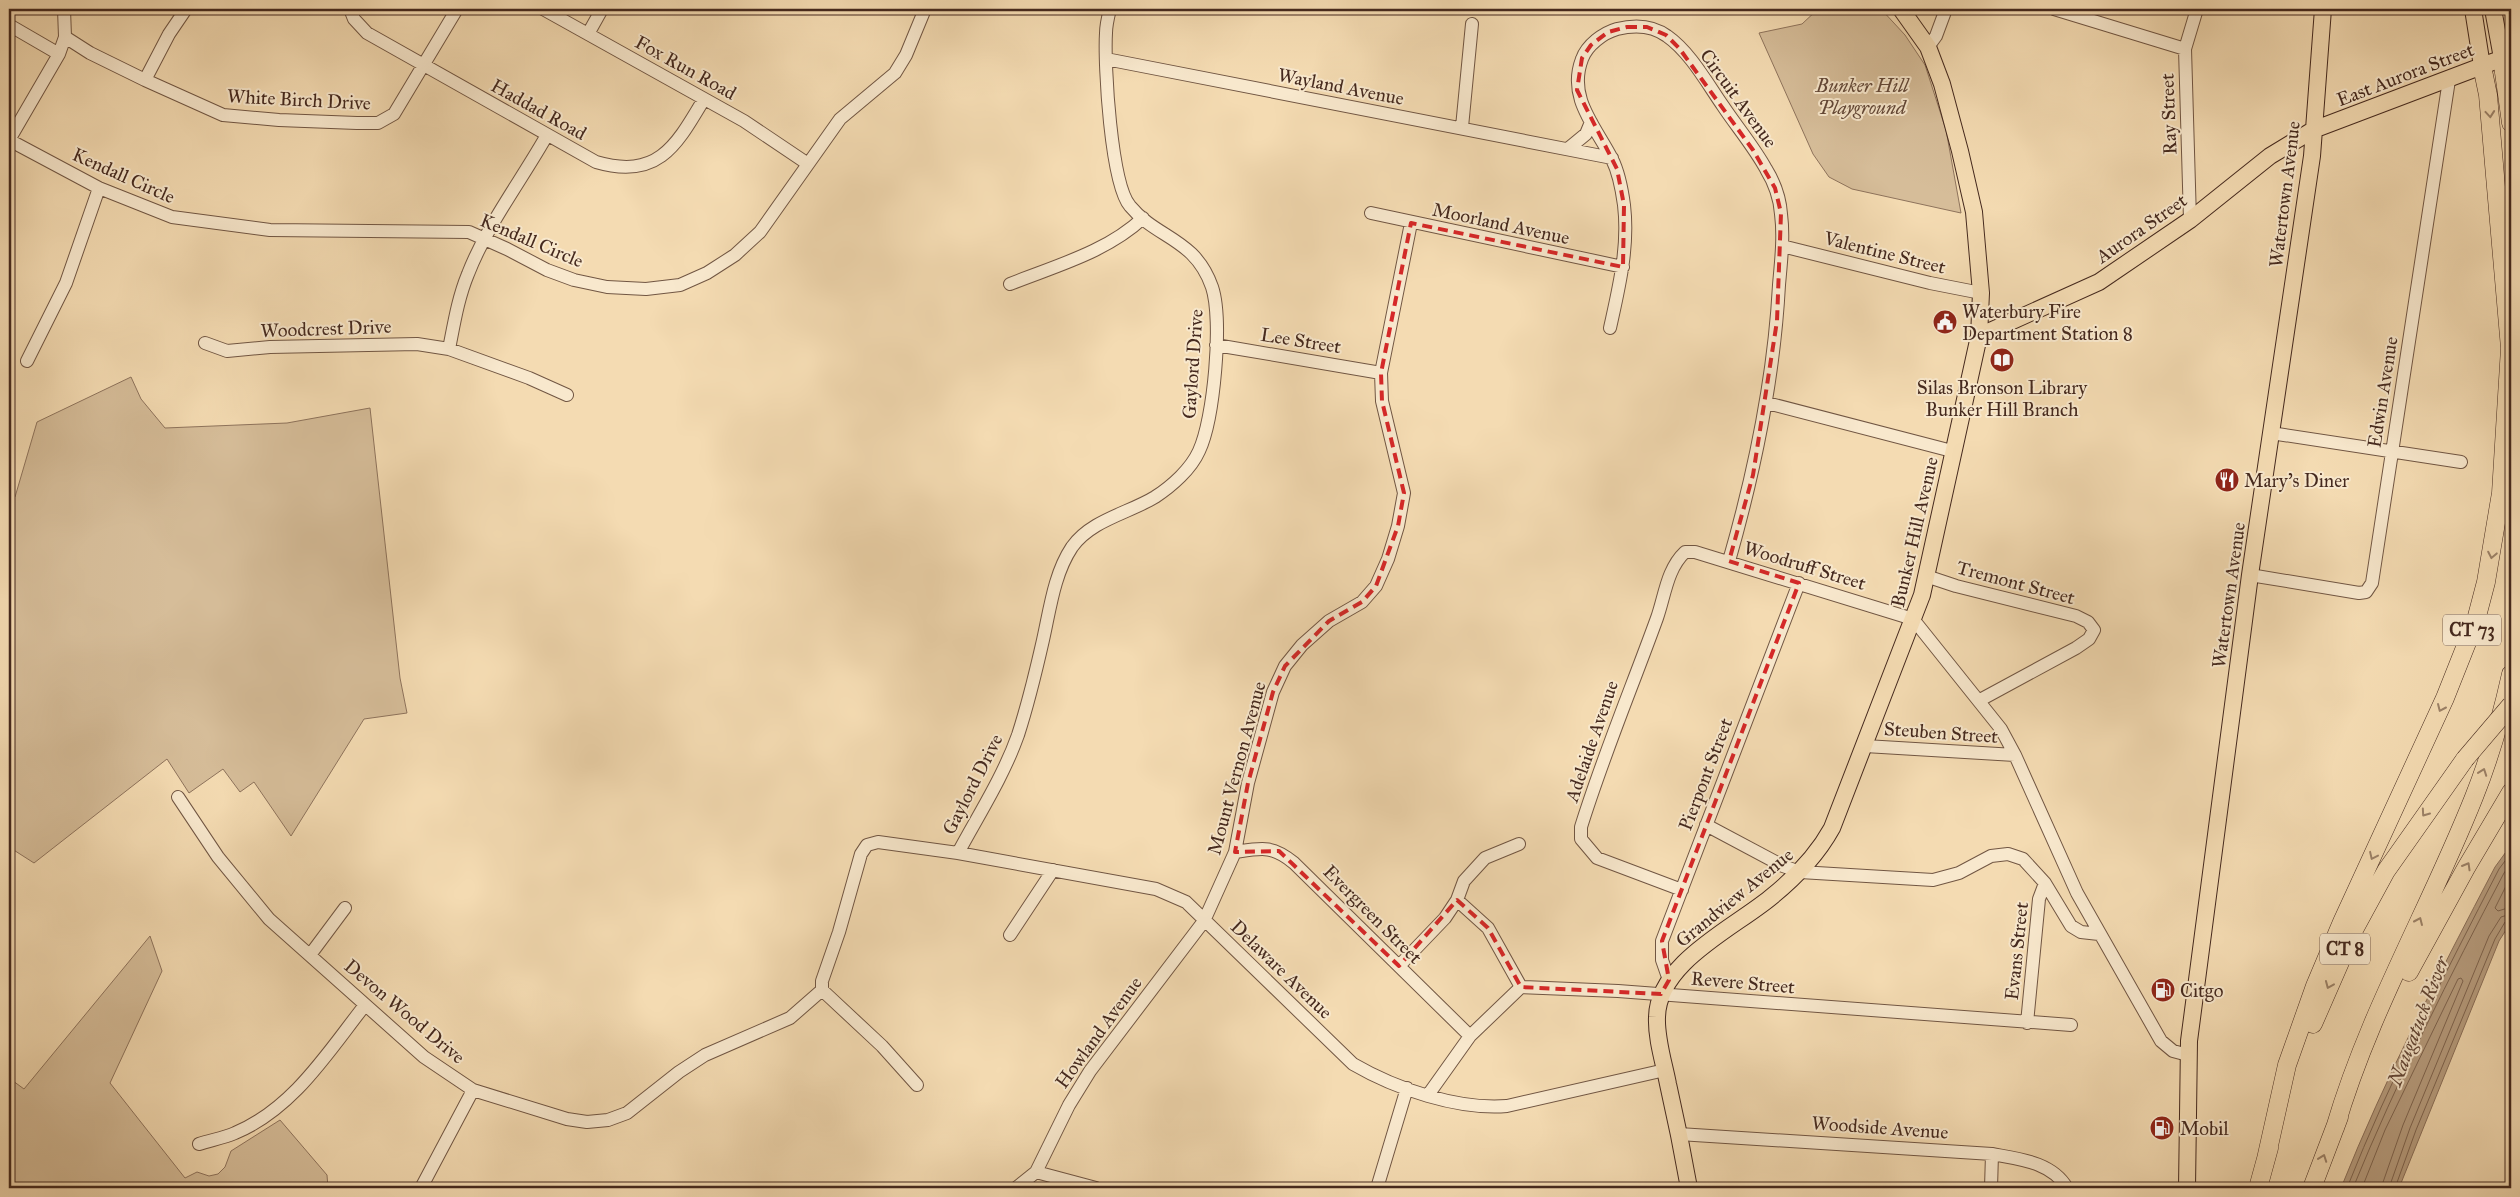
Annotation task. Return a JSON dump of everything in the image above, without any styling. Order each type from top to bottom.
[{"type":"highway","points":[[2507,56],[2511,122]]},
{"type":"highway","name":"CT 73","points":[[2266,1159],[2278,1097],[2305,1011],[2342,922],[2445,698],[2476,620],[2486,582],[2501,493],[2510,348],[2489,105],[2482,66]]},
{"type":"highway","points":[[2312,1188],[2366,1035],[2474,797],[2492,750],[2511,674]]},
{"type":"highway","name":"CT 8","points":[[2258,1188],[2296,1067],[2355,928],[2404,843],[2464,759],[2511,705]]},
{"type":"highway","points":[[2334,1128],[2358,1072],[2413,963],[2511,792]]},
{"type":"main road","name":"Bunker Hill Avenue","points":[[1901,9],[1928,47],[1942,84],[1974,212],[1980,293],[1979,336],[1926,576],[1913,619]]},
{"type":"main road","name":"Watertown Avenue","points":[[2187,1188],[2188,1055],[2250,575],[2312,156],[2323,9]]},
{"type":"main road","name":"CT 73","points":[[2473,9],[2482,66]]},
{"type":"main road","points":[[2493,9],[2507,56]]},
{"type":"main road","name":"East Aurora Street","points":[[2313,130],[2449,80],[2507,56]]},
{"type":"main road","name":"Aurora Street","points":[[1979,336],[2099,282],[2190,220],[2270,156],[2313,130]]},
{"type":"main road","name":"Grandview Avenue","points":[[1689,1188],[1657,1022],[1662,994],[1669,980],[1688,959],[1770,898],[1800,872],[1819,852],[1832,828],[1913,619]]},
{"type":"street","points":[[9,140],[59,54],[65,37],[64,9]]},
{"type":"street","points":[[145,80],[186,9]]},
{"type":"street","name":"Haddad Road","points":[[350,9],[354,19],[367,33],[596,162],[616,168],[636,167],[662,158],[681,139],[704,99]]},
{"type":"street","name":"White Birch Drive","points":[[65,37],[90,53],[223,115],[279,120],[378,123],[394,114],[457,9]]},
{"type":"street","name":"Fox Run Road","points":[[543,9],[744,121],[808,164]]},
{"type":"street","points":[[588,34],[602,9]]},
{"type":"street","name":"Kendall Circle","points":[[9,140],[99,188],[172,217],[270,230],[469,232],[485,238],[547,270],[574,280],[607,288],[646,289],[680,285],[707,274],[736,255],[760,232],[840,119],[895,73],[906,55],[925,9]]},
{"type":"street","name":"Gaylord Drive","points":[[958,853],[1004,769],[1018,734],[1042,644],[1055,584],[1072,547],[1101,523],[1158,496],[1182,476],[1199,453],[1208,425],[1216,345],[1217,311],[1212,287],[1201,264],[1185,247],[1143,218],[1128,205],[1121,188],[1115,159],[1106,58],[1106,31],[1110,9]]},
{"type":"street","points":[[1928,47],[1936,36],[1946,9]]},
{"type":"street","points":[[2054,9],[2185,49]]},
{"type":"street","name":"Ray Street","points":[[2190,220],[2185,49],[2196,9]]},
{"type":"street","points":[[1462,127],[1472,24]]},
{"type":"street","points":[[9,25],[59,54]]},
{"type":"street","name":"Circuit Avenue","points":[[1610,328],[1623,267],[1624,205],[1617,169],[1591,122],[1577,90],[1582,58],[1591,45],[1608,32],[1627,27],[1647,27],[1666,35],[1698,71],[1767,170],[1775,188],[1781,213],[1782,246],[1777,321],[1767,403],[1753,475],[1729,561]]},
{"type":"street","name":"Wayland Avenue","points":[[1106,58],[1570,148],[1612,158]]},
{"type":"street","name":"Edwin Avenue","points":[[2250,575],[2359,593],[2370,589],[2449,80]]},
{"type":"street","points":[[1570,148],[1586,134],[1591,122]]},
{"type":"street","points":[[449,349],[457,308],[468,275],[485,238],[547,134]]},
{"type":"street","points":[[27,361],[66,283],[99,188]]},
{"type":"street","name":"Moorland Avenue","points":[[1371,213],[1623,267]]},
{"type":"street","points":[[1010,284],[1108,244],[1128,233],[1143,218]]},
{"type":"street","name":"Mount Vernon Avenue","points":[[1204,921],[1235,852],[1248,783],[1273,692],[1285,666],[1302,645],[1329,621],[1362,602],[1376,586],[1398,526],[1404,493],[1382,401],[1381,373],[1411,223]]},
{"type":"street","name":"Valentine Street","points":[[1782,246],[1930,284],[1980,293]]},
{"type":"street","name":"Woodcrest Drive","points":[[205,343],[227,350],[417,344],[449,349],[530,378],[567,395]]},
{"type":"street","name":"Lee Street","points":[[1216,345],[1381,373]]},
{"type":"street","points":[[1767,403],[1952,452]]},
{"type":"street","points":[[2271,433],[2462,462]]},
{"type":"street","name":"Woodruff Street","points":[[1685,552],[1695,552],[1729,561],[1913,619]]},
{"type":"street","name":"Adelaide Avenue","points":[[1682,890],[1597,858],[1581,839],[1581,827],[1617,719],[1658,616],[1671,571],[1677,560],[1685,552]]},
{"type":"street","name":"Tremont Street","points":[[1926,576],[1956,586],[2076,616],[2088,622],[2094,630],[2090,639],[2076,648],[1980,700]]},
{"type":"street","name":"Pierpont Street","points":[[1669,980],[1662,960],[1661,945],[1799,583]]},
{"type":"street","name":"Bunker Hill Avenue","points":[[1913,619],[1980,700],[2001,729],[2077,893],[2099,934],[2161,1041],[2171,1050],[2188,1055]]},
{"type":"street","name":"Steuben Street","points":[[1865,746],[2015,756]]},
{"type":"street","name":"Devon Wood Drive","points":[[178,797],[244,890],[269,919],[424,1057],[473,1090],[567,1119],[587,1122],[608,1120],[627,1113],[705,1055],[790,1018],[822,990]]},
{"type":"street","points":[[1706,825],[1783,866],[1800,872],[1933,880],[1958,873],[1991,856],[2008,854],[2023,860],[2045,883],[2071,926],[2081,932],[2099,934]]},
{"type":"street","name":"Delaware Avenue","points":[[822,990],[822,981],[839,932],[861,854],[867,845],[878,842],[958,853],[1156,889],[1186,902],[1353,1064],[1369,1074],[1428,1095],[1464,1105],[1484,1108],[1507,1106],[1665,1070]]},
{"type":"street","points":[[1399,966],[1445,918],[1457,900],[1464,881],[1485,858],[1519,844]]},
{"type":"street","name":"Evergreen Street","points":[[1235,852],[1258,849],[1279,851],[1294,862],[1470,1036]]},
{"type":"street","points":[[1010,935],[1053,870]]},
{"type":"street","name":"Evans Street","points":[[2027,1024],[2039,900],[2045,883]]},
{"type":"street","points":[[1428,1095],[1470,1036],[1498,1006],[1521,987],[1488,928],[1457,900]]},
{"type":"street","points":[[310,955],[345,908]]},
{"type":"street","name":"Howland Avenue","points":[[1036,1172],[1069,1105],[1090,1071],[1204,921]]},
{"type":"street","name":"Revere Street","points":[[1521,987],[1662,994],[2071,1026]]},
{"type":"street","points":[[822,990],[882,1046],[917,1085]]},
{"type":"street","points":[[199,1144],[236,1133],[282,1104],[301,1085],[365,1005]]},
{"type":"street","points":[[1378,1188],[1407,1088]]},
{"type":"street","points":[[421,1188],[473,1090]]},
{"type":"street","name":"Woodside Avenue","points":[[1679,1134],[1992,1154],[2038,1164],[2061,1179],[2067,1188]]},
{"type":"street","points":[[1991,1188],[1992,1154]]},
{"type":"street","points":[[1016,1188],[1036,1172],[1096,1188]]},
{"type":"highlighted area","points":[[1627,27],[1647,27],[1666,35],[1679,48],[1753,150],[1775,188],[1781,213],[1777,321],[1753,475],[1729,561],[1799,583],[1662,941],[1669,980],[1661,994],[1521,987],[1488,928],[1457,900],[1399,966],[1279,851],[1235,852],[1248,783],[1273,692],[1285,666],[1329,621],[1362,602],[1376,586],[1398,526],[1404,493],[1382,401],[1381,373],[1411,223],[1623,267],[1624,205],[1617,169],[1577,90],[1582,58],[1591,45],[1608,32]]},
{"type":"green space","name":"Bunker Hill Playground","points":[[1818,9],[1881,9],[1905,35],[1925,65],[1946,130],[1961,213],[1852,189],[1829,177],[1813,154],[1759,33],[1802,24]]},
{"type":"green space","points":[[131,377],[141,399],[165,428],[287,423],[370,408],[400,678],[407,713],[364,719],[291,836],[254,782],[240,792],[223,769],[189,793],[167,759],[34,863],[9,847],[9,494],[15,497],[37,422]]},
{"type":"green space","points":[[150,936],[162,971],[110,1083],[185,1178],[197,1172],[209,1176],[218,1174],[225,1167],[231,1151],[280,1120],[327,1175],[328,1188],[9,1188],[9,1078],[24,1089]]},
{"type":"water","name":"Naugatuck River","points":[[2511,845],[2511,922],[2499,941],[2399,1188],[2341,1188],[2376,1106],[2414,1026],[2495,867]]},
{"type":"place","name":"Waterbury Fire Department Station 8","points":[[1945,322]]},
{"type":"place","name":"Silas Bronson Library Bunker Hill Branch","points":[[2002,360]]},
{"type":"place","name":"Mary's Diner","points":[[2227,480]]},
{"type":"place","name":"Citgo","points":[[2163,990]]},
{"type":"place","name":"Mobil","points":[[2162,1128]]}]
